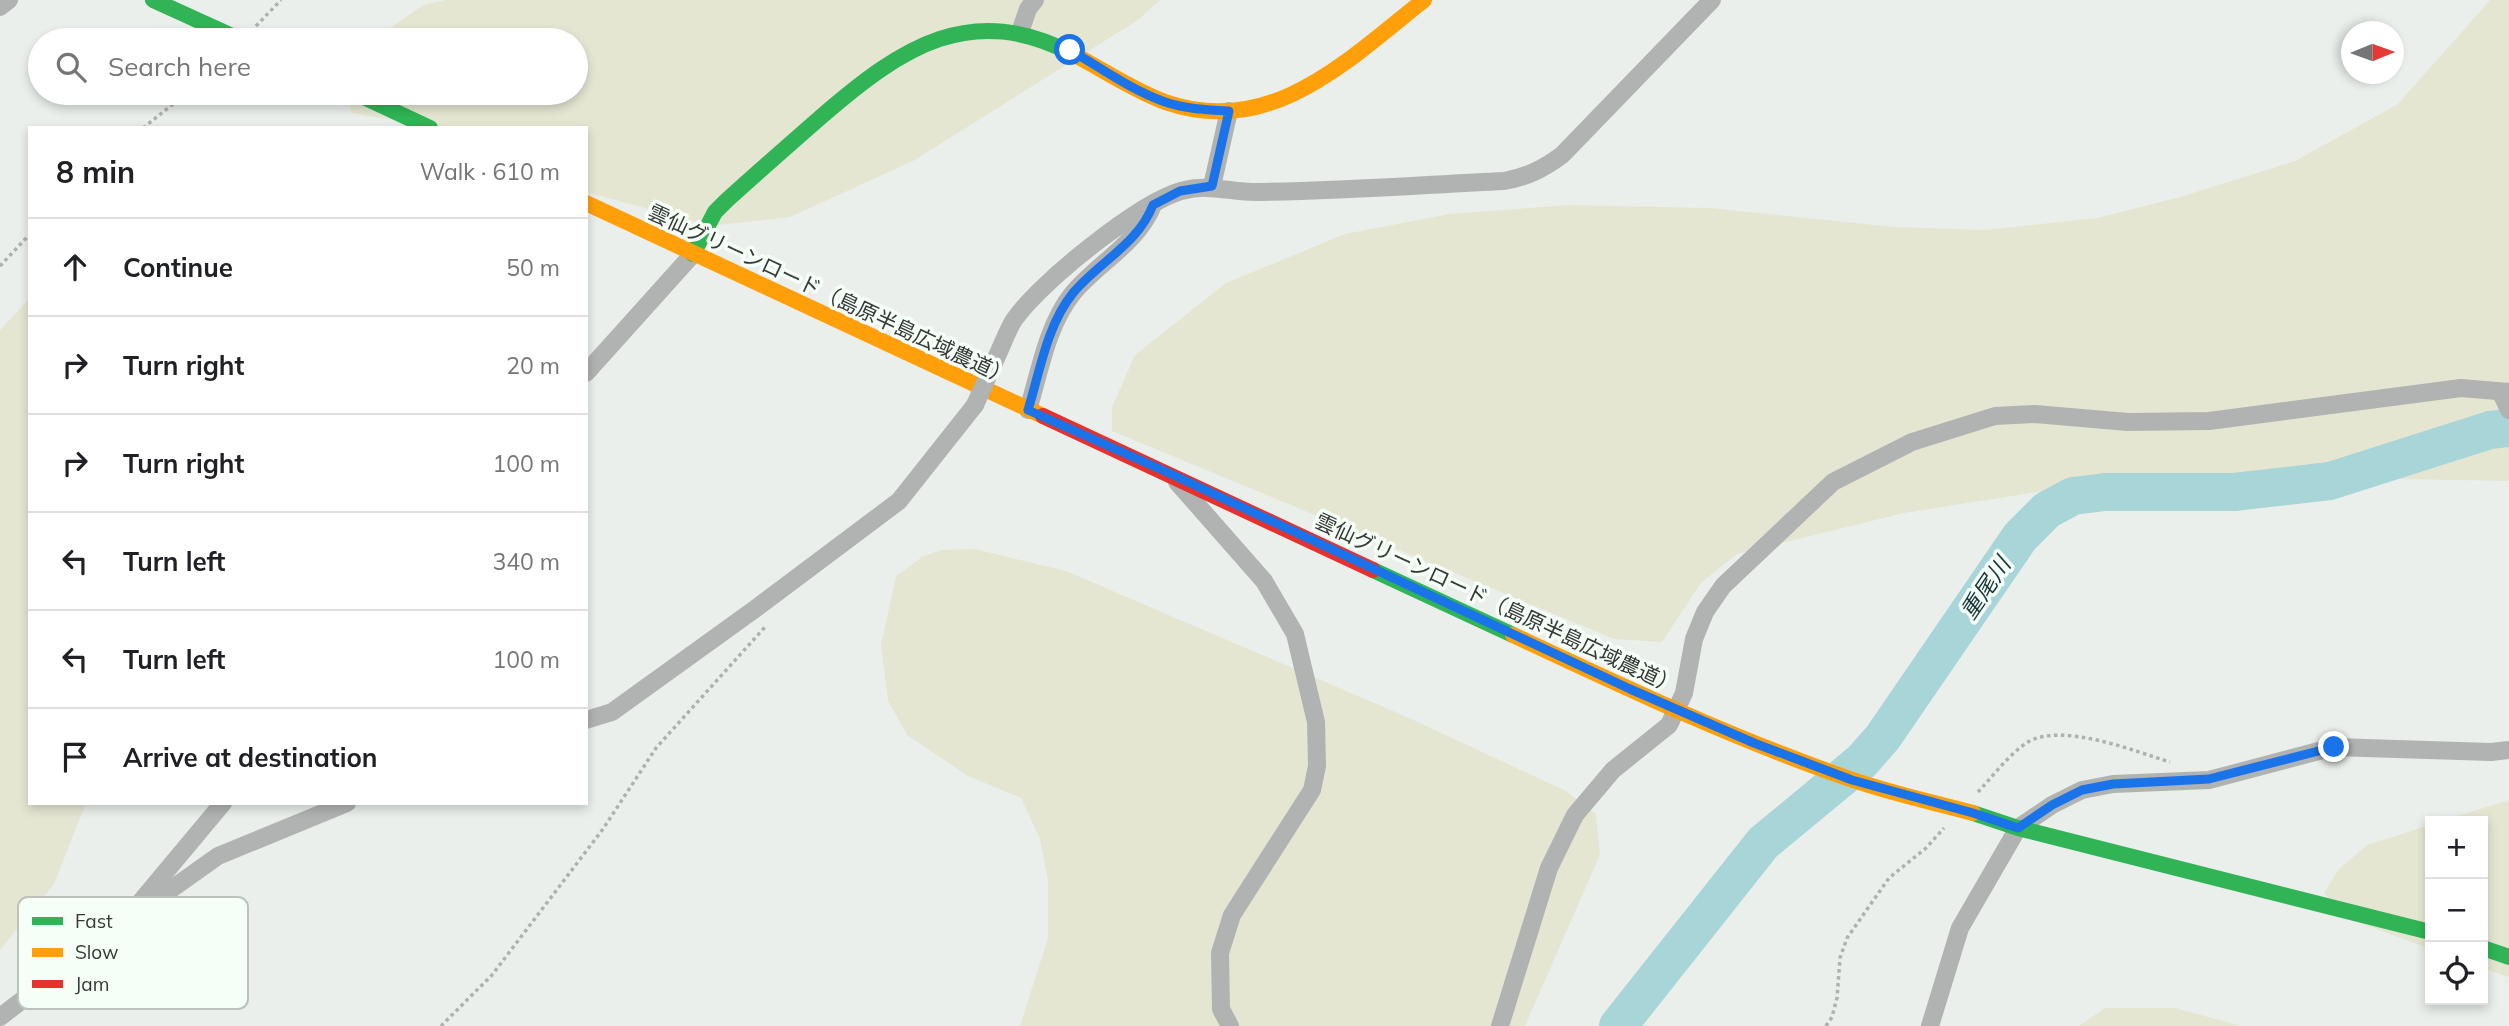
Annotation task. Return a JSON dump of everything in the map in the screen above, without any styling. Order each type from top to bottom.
[{"type":"street","points":[[0,7],[9,0]]},
{"type":"street","points":[[153,0],[227,28]]},
{"type":"street","points":[[1020,32],[1028,9],[1035,0]]},
{"type":"street","points":[[588,371],[693,254],[715,212],[726,201],[873,73],[910,50],[947,34],[979,30],[1020,32],[1041,37],[1070,50],[1139,90],[1166,102],[1196,109],[1229,111],[1261,107],[1318,82],[1424,0]]},
{"type":"street","points":[[588,719],[612,712],[899,501],[975,405],[1014,320],[1040,291],[1130,218],[1180,191],[1212,186],[1256,192],[1523,178],[1544,169],[1562,155],[1712,0]]},
{"type":"street","points":[[381,105],[426,126]]},
{"type":"street","points":[[1212,186],[1229,111]]},
{"type":"street","name":"雲仙グリーンロード（島原半島広域農道）","points":[[588,204],[1513,635],[1754,743],[1852,780],[2018,828],[2425,931]]},
{"type":"street","points":[[1028,410],[1052,329],[1073,294],[1135,236],[1148,218],[1153,205]]},
{"type":"street","points":[[1500,1026],[1549,868],[1575,814],[1613,771],[1670,726],[1684,693],[1694,639],[1705,612],[1723,586],[1833,482],[1912,442],[1995,416],[2035,414],[2128,422],[2209,421],[2461,388],[2506,390],[2509,410]]},
{"type":"street","points":[[1169,473],[1264,580],[1295,634],[1316,722],[1317,766],[1312,790],[1231,915],[1220,953],[1221,1009],[1230,1026]]},
{"type":"street","points":[[1930,1026],[1960,928],[2018,828],[2052,805],[2082,790],[2113,784],[2209,779],[2334,747],[2491,752],[2509,750]]},
{"type":"street","points":[[144,897],[221,805]]},
{"type":"street","points":[[160,897],[218,856],[342,805]]},
{"type":"street","points":[[2488,950],[2509,957]]},
{"type":"street","points":[[0,1017],[18,1003]]},
{"type":"path","points":[[253,28],[281,0]]},
{"type":"path","points":[[146,126],[172,105]]},
{"type":"path","points":[[0,266],[28,235]]},
{"type":"path","points":[[441,1026],[492,975],[603,829],[656,748],[774,618]]},
{"type":"green space","points":[[446,0],[1160,0],[1138,20],[913,161],[790,217],[710,226],[588,193],[588,126],[405,126],[392,120],[352,113],[349,105],[588,105],[588,28],[390,28],[423,5]]},
{"type":"green space","points":[[2490,0],[2509,0],[2509,481],[2233,476],[2082,485],[1904,513],[1737,554],[1701,583],[1662,642],[1614,639],[1112,431],[1112,407],[1135,355],[1226,283],[1345,234],[1449,214],[1568,205],[1711,208],[1894,227],[1985,230],[2097,218],[2180,197],[2295,161],[2398,104]]},
{"type":"green space","points":[[28,300],[28,805],[85,805],[54,884],[43,897],[18,897],[18,928],[0,950],[0,330]]},
{"type":"green space","points":[[975,549],[1066,571],[1407,717],[1566,791],[1596,814],[1600,855],[1525,1026],[1020,1026],[1048,938],[1048,881],[1040,839],[1021,798],[968,776],[907,735],[888,701],[881,645],[896,576],[922,557],[941,550]]},
{"type":"green space","points":[[2509,800],[2509,977],[2488,970],[2488,816],[2457,816]]},
{"type":"green space","points":[[2425,827],[2425,947],[2344,917],[2324,893],[2339,869],[2367,845]]},
{"type":"green space","points":[[2105,1008],[2175,1008],[2241,1026],[2079,1026]]},
{"type":"waterway","name":"重尾川","points":[[1618,1026],[1763,843],[1862,761],[1883,737],[2020,537],[2047,510],[2073,496],[2105,492],[2234,492],[2330,481],[2490,430],[2509,428]]},
{"type":"traffic: fast","points":[[153,0],[215,28]]},
{"type":"traffic: fast","points":[[693,254],[715,212],[726,201],[852,91],[910,52],[940,39],[970,32],[1003,32],[1038,39],[1075,55]]},
{"type":"traffic: fast","points":[[381,105],[426,126]]},
{"type":"traffic: fast","points":[[1373,570],[1513,635]]},
{"type":"traffic: fast","points":[[1973,813],[2018,828],[2425,931]]},
{"type":"traffic: fast","points":[[2488,950],[2509,957]]},
{"type":"traffic: slow","points":[[1075,55],[1165,102],[1203,111],[1240,110],[1273,102],[1306,87],[1337,68],[1424,0]]},
{"type":"traffic: slow","points":[[588,204],[1043,416]]},
{"type":"traffic: slow","points":[[1513,635],[1764,747],[1865,784],[1973,813]]},
{"type":"traffic: jam","points":[[1043,416],[1373,570]]},
{"type":"route","points":[[1070,50],[1139,90],[1166,102],[1196,109],[1229,111],[1212,186],[1180,191],[1153,205],[1148,218],[1135,236],[1073,294],[1052,329],[1028,410],[1169,473],[1630,689],[1754,743],[1852,780],[2018,828],[2052,805],[2082,790],[2113,784],[2209,779],[2334,747]]}]
